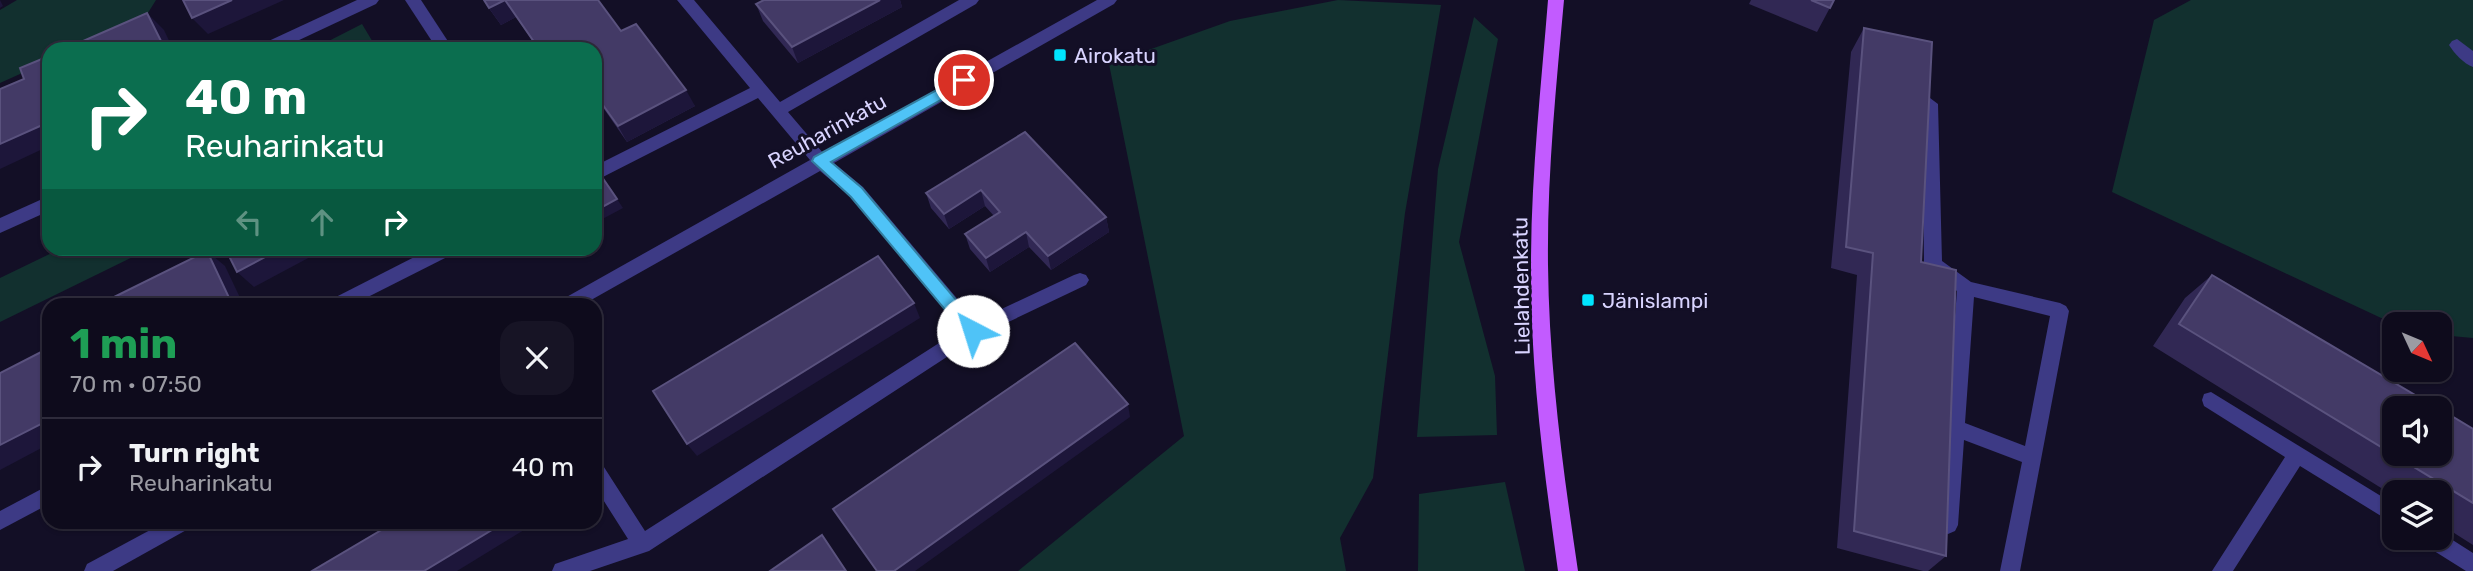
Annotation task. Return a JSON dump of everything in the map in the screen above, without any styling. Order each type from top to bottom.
[{"type":"main road","name":"Lielahdenkatu","points":[[1556,0],[1543,184],[1540,300],[1550,450],[1568,571]]},
{"type":"street","points":[[281,42],[371,0]]},
{"type":"street","points":[[413,0],[440,42]]},
{"type":"street","points":[[685,0],[776,111],[820,161],[857,192],[973,331]]},
{"type":"street","points":[[776,111],[971,0]]},
{"type":"street","name":"Reuharinkatu","points":[[580,298],[1109,0]]},
{"type":"street","points":[[2457,44],[2473,61]]},
{"type":"street","points":[[602,170],[760,90]]},
{"type":"street","points":[[1930,104],[1933,264],[1966,288],[2060,311],[2010,571]]},
{"type":"street","points":[[0,226],[42,206]]},
{"type":"street","points":[[350,298],[433,256]]},
{"type":"street","points":[[562,571],[642,544],[973,331],[1080,280]]},
{"type":"street","points":[[1948,526],[1966,288]]},
{"type":"street","points":[[2211,400],[2382,507]]},
{"type":"street","points":[[1955,428],[2032,457]]},
{"type":"street","points":[[2222,571],[2297,454]]},
{"type":"street","points":[[602,481],[642,544]]},
{"type":"street","points":[[0,521],[42,498]]},
{"type":"street","points":[[94,571],[170,529]]},
{"type":"street","points":[[2451,550],[2473,564]]},
{"type":"green space","points":[[17,0],[156,0],[146,16],[89,42],[42,42],[42,64],[0,83],[0,10]]},
{"type":"green space","points":[[1338,0],[1441,5],[1405,213],[1373,478],[1340,538],[1346,571],[1018,571],[1184,436],[1109,64],[1230,21]]},
{"type":"green space","points":[[2191,0],[2473,0],[2473,338],[2452,336],[2452,312],[2382,312],[2382,318],[2112,192],[2154,20]]},
{"type":"green space","points":[[1474,17],[1498,39],[1459,242],[1495,376],[1497,435],[1417,437],[1438,169]]},
{"type":"green space","points":[[362,24],[373,42],[327,42]]},
{"type":"green space","points":[[45,256],[135,256],[49,298],[42,298],[42,301],[0,322],[0,278]]},
{"type":"green space","points":[[1505,482],[1525,571],[1418,571],[1419,494]]},
{"type":"building","points":[[183,0],[232,0],[192,18]]},
{"type":"building","points":[[484,0],[505,0],[489,8]]},
{"type":"building","points":[[505,0],[598,0],[621,31],[636,24],[686,90],[618,126],[602,104],[602,42],[534,42]]},
{"type":"building","points":[[764,0],[880,0],[792,47],[756,4]]},
{"type":"building","points":[[1811,0],[1834,0],[1830,8]]},
{"type":"building","points":[[147,13],[162,42],[81,42]]},
{"type":"building","points":[[1864,28],[1932,42],[1921,262],[1956,270],[1946,556],[1854,531],[1873,253],[1846,247]]},
{"type":"building","points":[[42,59],[42,125],[0,144],[0,89],[24,79],[20,68]]},
{"type":"building","points":[[1025,132],[1106,217],[1048,256],[1026,232],[986,258],[965,234],[1000,212],[981,190],[944,214],[926,193]]},
{"type":"building","points":[[602,177],[617,199],[602,207]]},
{"type":"building","points":[[197,256],[209,256],[229,298],[112,298]]},
{"type":"building","points":[[229,256],[267,256],[237,272]]},
{"type":"building","points":[[878,256],[914,303],[687,444],[653,391]]},
{"type":"building","points":[[2212,275],[2382,375],[2382,382],[2393,382],[2417,396],[2382,396],[2382,448],[2179,324]]},
{"type":"building","points":[[1075,343],[1128,404],[894,571],[877,571],[833,509]]},
{"type":"building","points":[[42,352],[42,424],[0,445],[0,373]]},
{"type":"building","points":[[2452,416],[2473,429],[2473,503],[2452,490],[2452,480],[2435,480],[2412,466],[2452,466]]},
{"type":"building","points":[[383,529],[493,529],[424,571],[312,571]]},
{"type":"building","points":[[822,535],[846,571],[770,571]]},
{"type":"place","name":"Airokatu","points":[[1060,55]]},
{"type":"place","name":"Jänislampi","points":[[1588,300]]},
{"type":"route","points":[[964,80],[820,161],[857,192],[973,331]]}]
